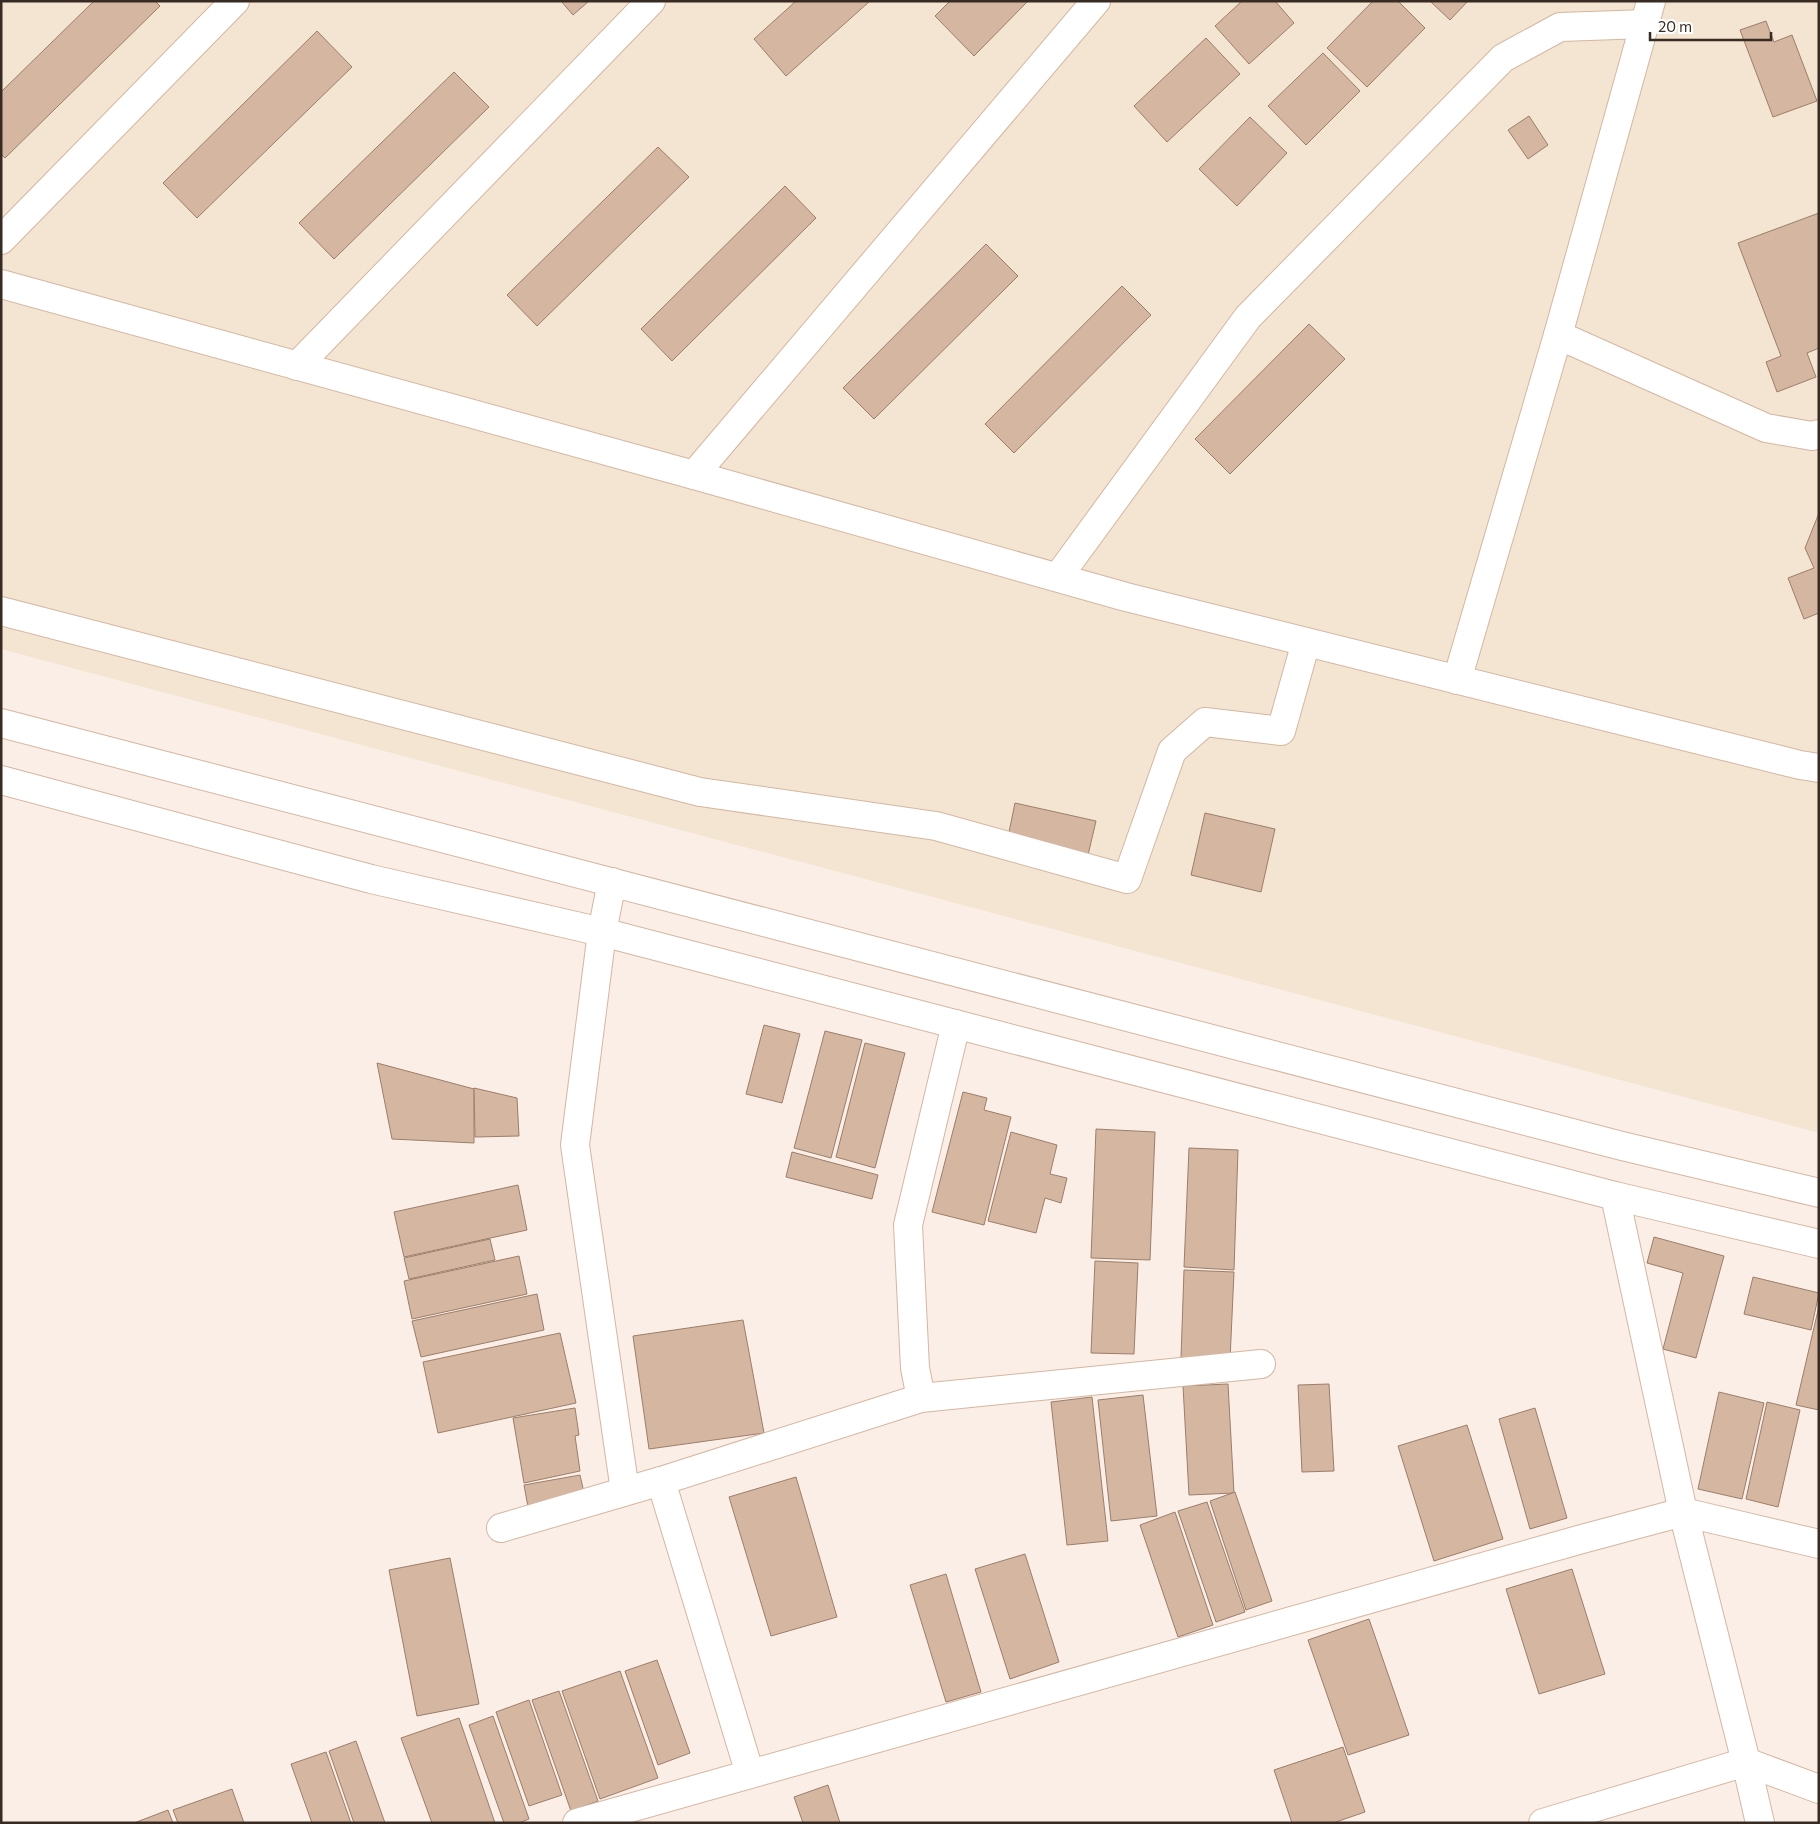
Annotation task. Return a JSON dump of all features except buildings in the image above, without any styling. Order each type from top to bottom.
[{"type":"street","points":[[1,240],[235,1]]},
{"type":"street","points":[[297,366],[651,1]]},
{"type":"street","points":[[694,475],[1096,1]]},
{"type":"street","points":[[1058,577],[1248,318],[1503,58],[1560,27],[1648,13],[1558,335],[1457,680]]},
{"type":"street","points":[[1,284],[694,475],[1126,597],[1809,767],[1819,791]]},
{"type":"street","points":[[1558,335],[1766,428],[1812,436],[1819,434]]},
{"type":"street","points":[[1,611],[700,792],[936,826],[1127,879],[1172,751],[1206,722],[1281,731],[1306,642]]},
{"type":"street","points":[[1,723],[1622,1146],[1819,1193]]},
{"type":"street","points":[[1,780],[371,879],[602,932],[1615,1196],[1819,1244]]},
{"type":"street","points":[[612,882],[602,932],[575,1145],[625,1491]]},
{"type":"street","points":[[920,1398],[915,1368],[908,1225],[956,1024]]},
{"type":"street","points":[[1615,1196],[1683,1512],[1760,1823]]},
{"type":"street","points":[[501,1528],[661,1482],[920,1398],[1260,1364]]},
{"type":"street","points":[[661,1482],[750,1774]]},
{"type":"street","points":[[577,1823],[1572,1541],[1683,1512],[1819,1544]]},
{"type":"street","points":[[1543,1823],[1746,1762],[1819,1789]]},
{"type":"shaded area","points":[[1,1],[1819,1],[1819,1133],[1,649]]}]
